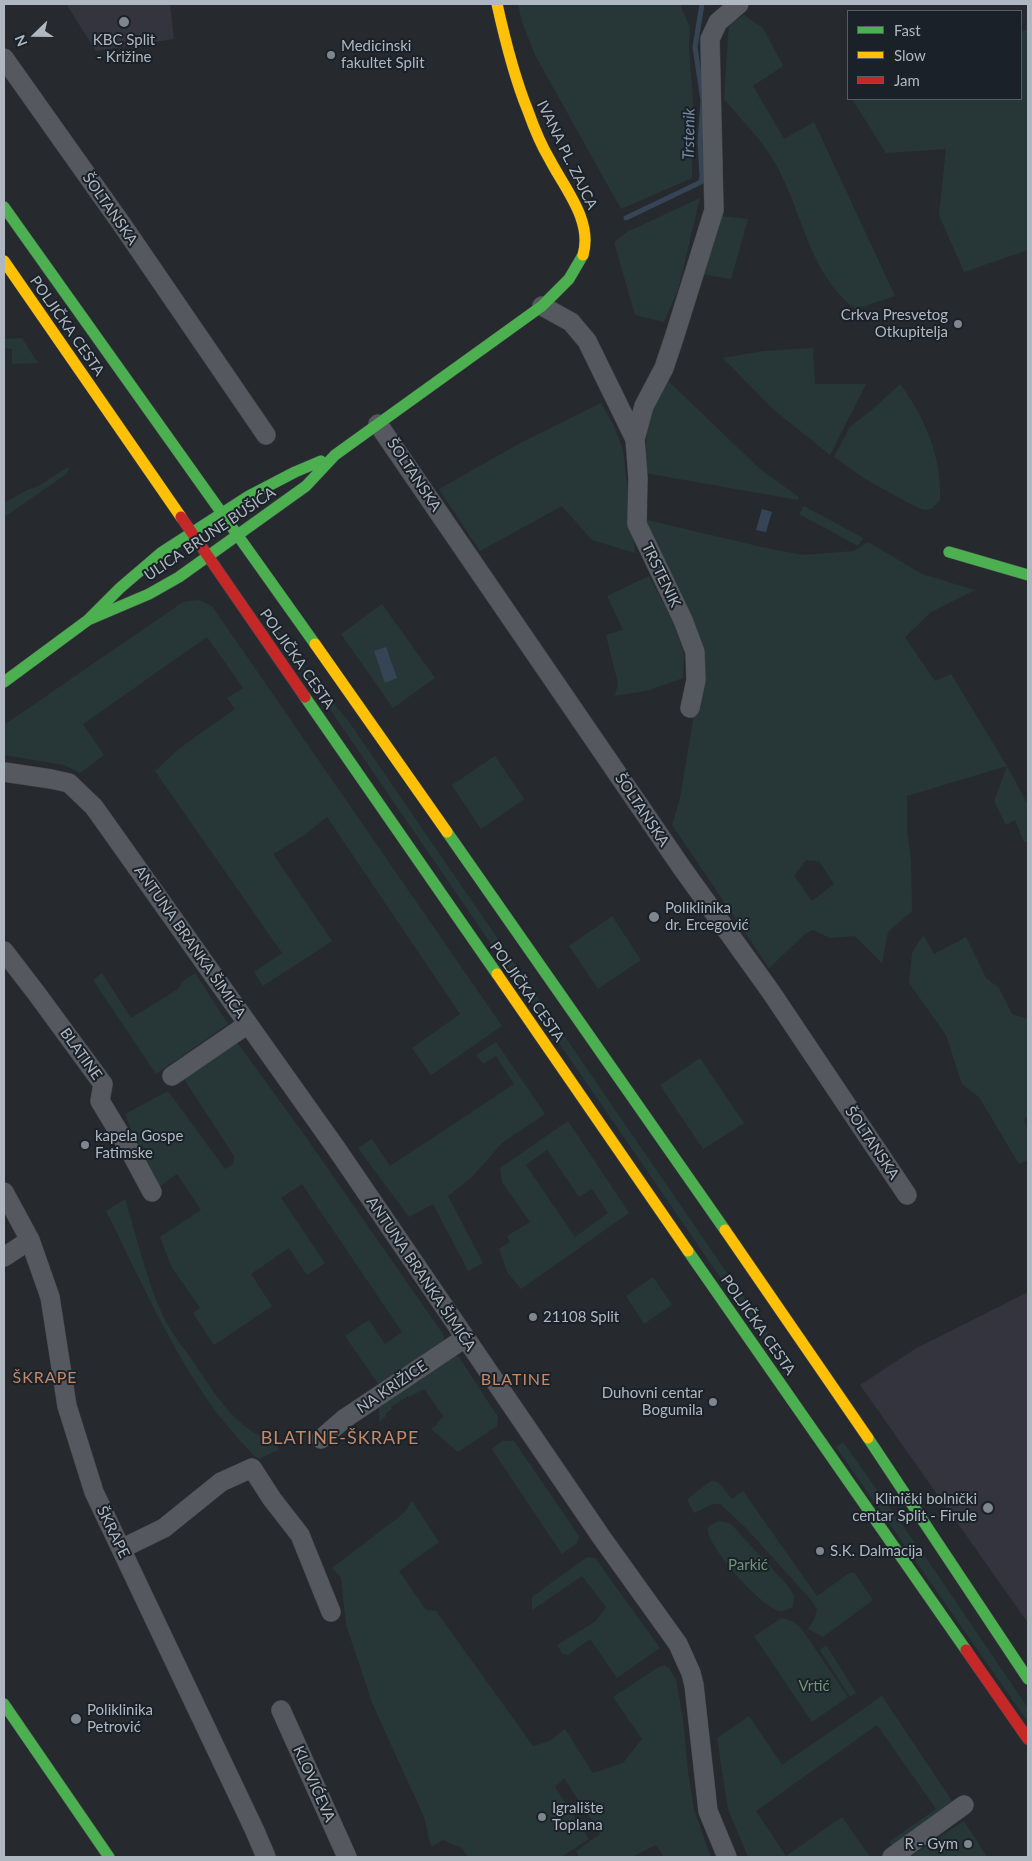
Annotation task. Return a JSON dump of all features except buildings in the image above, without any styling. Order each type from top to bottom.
[{"type":"main road","name":"IVANA PL. ZAJCA","points":[[468,360],[542,306],[566,284],[578,266],[586,245],[582,220],[546,154],[528,110],[506,47],[497,4]]},
{"type":"main road","name":"POLJIČKA CESTA","points":[[4,207],[239,535],[620,1080],[857,1422],[1028,1679]]},
{"type":"main road","name":"POLJIČKA CESTA","points":[[4,261],[784,1390],[1028,1739]]},
{"type":"main road","name":"ULICA BRUNE BUŠIĆA","points":[[4,682],[88,620],[142,568],[162,552],[261,489],[335,455],[468,360]]},
{"type":"main road","name":"ULICA BRUNE BUŠIĆA","points":[[88,620],[168,584],[306,486],[335,455]]},
{"type":"main road","points":[[949,552],[1028,575]]},
{"type":"main road","points":[[4,1704],[109,1857]]},
{"type":"street","name":"TRSTENIK","points":[[690,708],[696,680],[694,652],[683,620],[637,524],[638,478],[635,439],[644,406],[664,368],[714,210],[710,39],[718,22],[740,4]]},
{"type":"street","name":"ŠOLTANSKA","points":[[4,58],[123,226],[266,435]]},
{"type":"street","name":"TRSTENIK","points":[[542,306],[571,322],[587,341],[635,439]]},
{"type":"street","name":"ŠOLTANSKA","points":[[378,424],[682,868],[774,997],[907,1195]]},
{"type":"street","name":"ANTUNA BRANKA ŠIMIĆA","points":[[4,772],[69,783],[94,807],[336,1148],[602,1538],[678,1644],[691,1673],[694,1686],[708,1811],[728,1857]]},
{"type":"street","name":"BLATINE","points":[[4,951],[103,1084],[100,1101],[152,1192]]},
{"type":"street","points":[[172,1076],[243,1018]]},
{"type":"street","name":"ŠKRAPE","points":[[4,1192],[30,1240],[50,1297],[67,1406],[94,1492],[266,1857]]},
{"type":"street","points":[[4,1257],[30,1240]]},
{"type":"street","name":"NA KRIŽICE","points":[[321,1439],[344,1419],[465,1338]]},
{"type":"street","points":[[122,1549],[164,1528],[221,1482],[252,1468],[272,1499],[300,1535],[331,1612]]},
{"type":"street","name":"KLOVIĆEVA","points":[[281,1710],[347,1857]]},
{"type":"street","points":[[892,1857],[964,1805]]},
{"type":"shaded area","name":"KBC Split - Križine","points":[[66,4],[170,4],[174,39],[96,51]]},
{"type":"shaded area","name":"Klinički bolnički centar Split - Firule","points":[[1028,1292],[1028,1623],[860,1385],[915,1349]]},
{"type":"green space","points":[[518,4],[682,4],[681,7],[690,28],[689,48],[693,101],[692,178],[621,209],[535,55],[522,22]]},
{"type":"green space","points":[[744,15],[763,28],[783,66],[753,86],[784,139],[814,122],[895,296],[856,309],[840,295],[816,259],[791,197],[772,158],[724,99],[729,23]]},
{"type":"green space","points":[[1028,29],[1028,250],[964,272],[939,215],[946,149],[886,153],[853,100],[1022,100],[1022,32]]},
{"type":"green space","points":[[700,198],[678,290],[664,322],[635,315],[614,242],[627,232]]},
{"type":"green space","points":[[720,216],[748,219],[731,279],[702,274]]},
{"type":"green space","points":[[22,338],[38,363],[12,364],[12,349],[4,348],[4,339]]},
{"type":"green space","points":[[813,348],[815,384],[866,384],[830,455],[773,409],[723,358],[763,351]]},
{"type":"green space","points":[[664,377],[761,470],[799,497],[798,500],[645,473],[647,427],[652,404]]},
{"type":"green space","points":[[900,384],[924,424],[935,454],[940,484],[940,500],[931,509],[924,510],[914,506],[865,479],[834,457],[850,427]]},
{"type":"green space","points":[[601,403],[614,426],[623,450],[635,553],[592,540],[562,506],[480,551],[439,489],[524,441]]},
{"type":"green space","points":[[68,467],[69,469],[65,475],[4,517],[4,503],[29,489],[37,487]]},
{"type":"green space","points":[[804,506],[863,538],[858,546],[799,514]]},
{"type":"green space","points":[[643,519],[803,555],[854,551],[868,542],[922,574],[975,590],[931,612],[905,637],[935,681],[951,674],[1007,766],[907,796],[907,831],[911,861],[912,911],[888,932],[882,963],[855,936],[830,938],[813,930],[805,934],[769,968],[672,825],[680,798],[703,661]],"holes":[[[806,860],[819,861],[834,884],[812,901],[794,876]]]},
{"type":"green space","points":[[649,576],[674,623],[684,655],[683,678],[650,690],[615,696],[618,683],[606,635],[623,630],[607,596]]},
{"type":"green space","points":[[248,590],[305,669],[349,722],[786,1359],[779,1363]]},
{"type":"green space","points":[[199,600],[212,606],[502,1026],[431,1075],[412,1048],[460,1014],[327,817],[303,836],[273,854],[332,941],[263,986],[254,972],[282,953],[155,771],[180,748],[235,709],[227,698],[243,688],[207,637],[83,724],[104,755],[80,773],[64,765],[4,755],[4,725],[183,602]]},
{"type":"green space","points":[[382,604],[435,678],[393,708],[341,634]]},
{"type":"green space","points":[[495,756],[524,799],[481,829],[452,785]]},
{"type":"green space","points":[[1007,766],[1028,805],[1028,842],[1024,842],[1015,820],[1006,825],[994,801]]},
{"type":"green space","points":[[612,916],[641,960],[598,989],[569,946]]},
{"type":"green space","points":[[923,935],[934,954],[966,937],[986,978],[999,988],[1012,1014],[1028,1019],[1028,1116],[1024,1119],[1028,1132],[1028,1160],[1019,1164],[979,1097],[962,1084],[946,1035],[909,983],[912,953]]},
{"type":"green space","points":[[102,973],[131,1018],[178,989],[183,981],[195,973],[228,1024],[156,1074],[93,980]]},
{"type":"green space","points":[[236,1041],[303,1133],[443,1334],[445,1344],[381,1388],[345,1336],[369,1320],[385,1344],[402,1332],[302,1184],[281,1198],[325,1263],[307,1275],[289,1248],[251,1274],[272,1306],[214,1345],[193,1313],[200,1308],[171,1266],[160,1237],[201,1210],[177,1174],[160,1186],[147,1168],[125,1114],[168,1091],[225,1169],[233,1164],[234,1156],[184,1079]]},
{"type":"green space","points":[[496,1042],[545,1114],[502,1143],[471,1178],[448,1196],[483,1263],[468,1271],[433,1204],[409,1217],[358,1148],[372,1139],[390,1166],[514,1084],[496,1056],[483,1064],[476,1055]]},
{"type":"green space","points":[[700,1058],[744,1123],[703,1149],[660,1085]]},
{"type":"green space","points":[[568,1121],[629,1213],[521,1289],[507,1272],[499,1249],[510,1242],[507,1236],[530,1222],[502,1182],[500,1168]],"holes":[[[547,1150],[579,1197],[592,1189],[608,1213],[575,1237],[526,1165]]]},
{"type":"green space","points":[[125,1199],[148,1278],[169,1327],[228,1410],[250,1430],[263,1438],[278,1443],[278,1450],[259,1459],[253,1455],[220,1417],[187,1368],[158,1317],[106,1211]]},
{"type":"green space","points":[[653,1277],[672,1305],[644,1324],[626,1296]]},
{"type":"green space","points":[[452,1356],[459,1357],[498,1417],[497,1426],[458,1452],[431,1429],[444,1417],[424,1389],[408,1396],[391,1407],[392,1409],[379,1422],[379,1406]]},
{"type":"green space","points":[[502,1441],[514,1441],[579,1536],[577,1543],[562,1554],[492,1449]]},
{"type":"green space","points":[[843,1442],[935,1571],[1028,1708],[1028,1722],[836,1447]]},
{"type":"green space","points":[[711,1481],[718,1482],[732,1499],[743,1491],[817,1596],[848,1574],[854,1572],[873,1600],[823,1637],[808,1629],[814,1620],[817,1610],[812,1601],[746,1528],[720,1504],[713,1504],[694,1513],[687,1499]]},
{"type":"green space","points":[[412,1501],[439,1542],[399,1571],[426,1610],[436,1611],[533,1746],[550,1741],[565,1729],[593,1773],[623,1763],[642,1739],[613,1697],[657,1668],[664,1665],[669,1668],[676,1680],[683,1719],[694,1810],[711,1857],[664,1857],[656,1845],[632,1857],[579,1857],[576,1851],[600,1834],[564,1778],[555,1787],[589,1839],[561,1857],[468,1857],[462,1848],[443,1840],[431,1847],[424,1817],[373,1705],[346,1625],[341,1578],[332,1568],[404,1513]]},
{"type":"green space","name":"Parkić","points":[[718,1521],[730,1523],[787,1585],[794,1595],[793,1607],[784,1611],[773,1608],[752,1592],[741,1580],[722,1557],[709,1536],[708,1527]]},
{"type":"green space","points":[[587,1557],[595,1558],[660,1648],[617,1678],[590,1639],[568,1655],[563,1654],[557,1645],[596,1621],[606,1607],[582,1576],[532,1610],[532,1597]]},
{"type":"green space","name":"Vrtić","points":[[782,1618],[792,1621],[801,1628],[848,1697],[812,1722],[754,1636]]},
{"type":"green space","points":[[826,1645],[856,1693],[850,1697],[820,1650]]},
{"type":"green space","points":[[882,1696],[956,1807],[895,1849],[889,1842],[936,1809],[877,1725],[756,1811],[786,1856],[842,1817],[870,1857],[748,1857],[728,1809],[717,1738],[749,1716],[782,1765]]},
{"type":"green space","points":[[964,1821],[987,1857],[910,1857]]},
{"type":"water","points":[[762,509],[772,512],[766,532],[756,530]]},
{"type":"water","points":[[386,647],[397,678],[385,683],[374,651]]},
{"type":"waterway","name":"Trstenik","points":[[626,218],[701,182],[700,142],[703,101],[695,47],[702,4]]},
{"type":"traffic: fast","points":[[4,207],[315,644]]},
{"type":"traffic: fast","points":[[88,620],[149,594],[179,577],[306,486],[335,455],[542,306],[569,279],[583,255]]},
{"type":"traffic: fast","points":[[4,682],[88,620],[120,588],[162,552],[247,497],[321,461]]},
{"type":"traffic: fast","points":[[949,552],[1028,575]]},
{"type":"traffic: fast","points":[[305,697],[497,974]]},
{"type":"traffic: fast","points":[[447,832],[725,1230]]},
{"type":"traffic: fast","points":[[688,1251],[966,1650]]},
{"type":"traffic: fast","points":[[868,1438],[1028,1679]]},
{"type":"traffic: fast","points":[[4,1704],[109,1857]]},
{"type":"traffic: slow","points":[[497,4],[514,72],[533,124],[581,218],[585,242],[583,255]]},
{"type":"traffic: slow","points":[[4,261],[181,517]]},
{"type":"traffic: slow","points":[[315,644],[447,832]]},
{"type":"traffic: slow","points":[[497,974],[688,1251]]},
{"type":"traffic: slow","points":[[725,1230],[868,1438]]},
{"type":"traffic: jam","points":[[181,517],[305,697]]},
{"type":"traffic: jam","points":[[966,1650],[1028,1739]]},
{"type":"place","name":"KBC Split - Križine","points":[[124,22]]},
{"type":"place","name":"Medicinski fakultet Split","points":[[331,55]]},
{"type":"place","name":"Crkva Presvetog Otkupitelja","points":[[958,324]]},
{"type":"place","name":"Poliklinika dr. Ercegović","points":[[654,917]]},
{"type":"place","name":"kapela Gospe Fatimske","points":[[85,1145]]},
{"type":"place","name":"21108 Split","points":[[533,1317]]},
{"type":"place","name":"Duhovni centar Bogumila","points":[[713,1402]]},
{"type":"place","name":"Klinički bolnički centar Split - Firule","points":[[988,1508]]},
{"type":"place","name":"S.K. Dalmacija","points":[[820,1551]]},
{"type":"place","name":"Poliklinika Petrović","points":[[76,1719]]},
{"type":"place","name":"Igralište Toplana","points":[[542,1817]]},
{"type":"place","name":"R - Gym","points":[[968,1844]]},
{"type":"district","name":"ŠKRAPE","points":[[45,1378]]},
{"type":"district","name":"BLATINE","points":[[516,1380]]},
{"type":"district","name":"BLATINE-ŠKRAPE","points":[[340,1438]]}]
